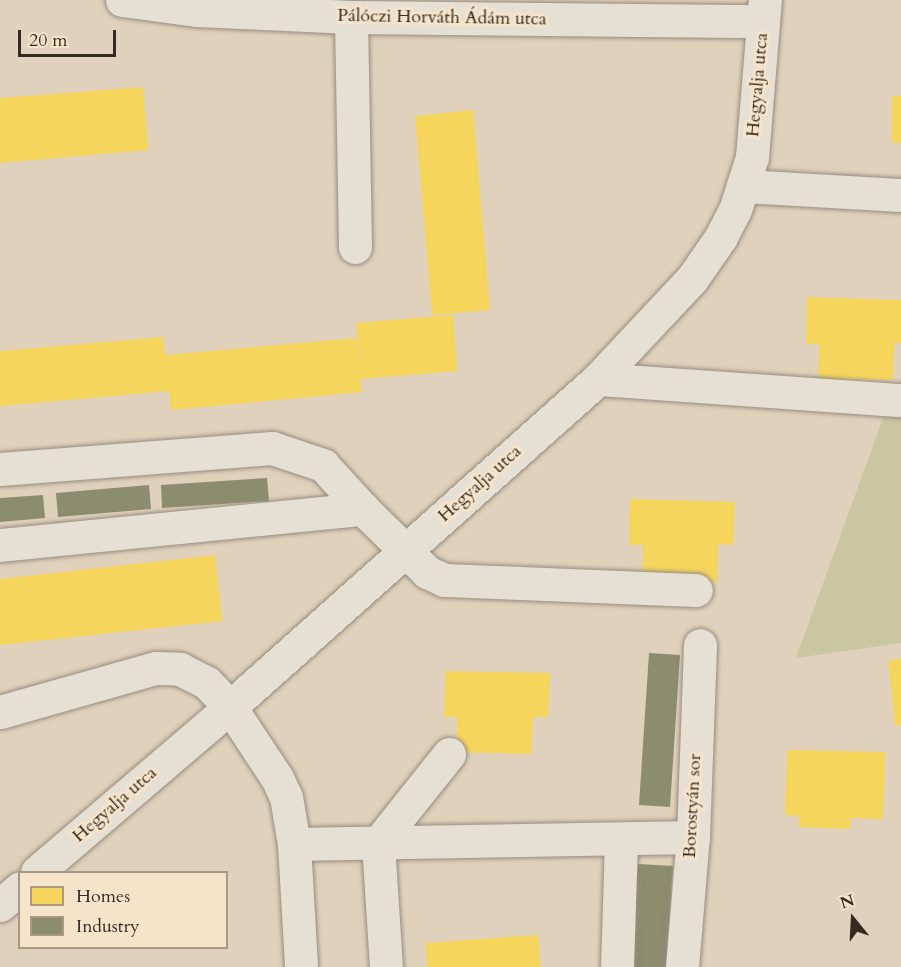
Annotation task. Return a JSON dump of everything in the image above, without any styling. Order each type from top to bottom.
[{"type":"street","name":"Pálóczi Horváth Ádám utca","points":[[122,0],[197,10],[284,7],[351,17],[764,10]]},
{"type":"street","name":"Hegyalja utca","points":[[39,871],[230,707],[598,379],[692,279],[721,237],[743,186],[756,128],[764,10]]},
{"type":"street","points":[[351,17],[355,247]]},
{"type":"street","points":[[743,186],[901,195]]},
{"type":"street","points":[[598,379],[899,400]]},
{"type":"street","points":[[0,469],[272,448],[323,465],[363,509],[427,572],[444,580],[696,590]]},
{"type":"street","points":[[0,546],[363,509]]},
{"type":"street","name":"Borostyán sor","points":[[682,967],[693,837],[700,645]]},
{"type":"street","points":[[0,712],[156,668],[180,669],[207,683],[230,707],[286,798],[294,844],[301,967]]},
{"type":"street","points":[[386,967],[378,843],[449,754]]},
{"type":"street","points":[[294,844],[693,837]]},
{"type":"street","points":[[617,967],[621,839]]},
{"type":"street","points":[[0,905],[18,890]]},
{"type":"shaded area","points":[[901,409],[901,643],[796,658],[886,410]]},
{"type":"building: Homes","points":[[143,87],[148,150],[0,163],[0,98]]},
{"type":"building: Homes","points":[[892,96],[901,96],[901,143],[891,142]]},
{"type":"building: Homes","points":[[473,110],[490,310],[432,315],[415,116]]},
{"type":"building: Homes","points":[[807,297],[901,300],[901,343],[894,343],[893,380],[818,379],[819,344],[806,344]]},
{"type":"building: Homes","points":[[453,315],[457,371],[360,379],[362,392],[171,410],[169,391],[0,406],[0,351],[163,337],[165,355],[356,338],[359,361],[356,323]]},
{"type":"building: Homes","points":[[630,499],[735,502],[733,545],[718,544],[717,582],[642,580],[643,545],[629,545]]},
{"type":"building: Homes","points":[[215,555],[222,621],[0,645],[0,579]]},
{"type":"building: Homes","points":[[901,659],[901,725],[895,726],[888,660]]},
{"type":"building: Homes","points":[[445,671],[550,673],[548,717],[533,717],[531,754],[456,752],[457,717],[444,717]]},
{"type":"building: Homes","points":[[787,750],[885,752],[883,819],[850,818],[850,829],[799,827],[799,816],[785,815]]},
{"type":"building: Homes","points":[[538,935],[540,967],[427,967],[425,943]]},
{"type":"building: Industry","points":[[267,478],[269,501],[162,508],[161,485]]},
{"type":"building: Industry","points":[[149,485],[151,509],[58,517],[56,493]]},
{"type":"building: Industry","points":[[43,495],[45,518],[0,522],[0,498]]},
{"type":"building: Industry","points":[[649,653],[680,655],[670,807],[639,805]]},
{"type":"building: Industry","points":[[638,864],[673,866],[666,967],[630,967]]}]
